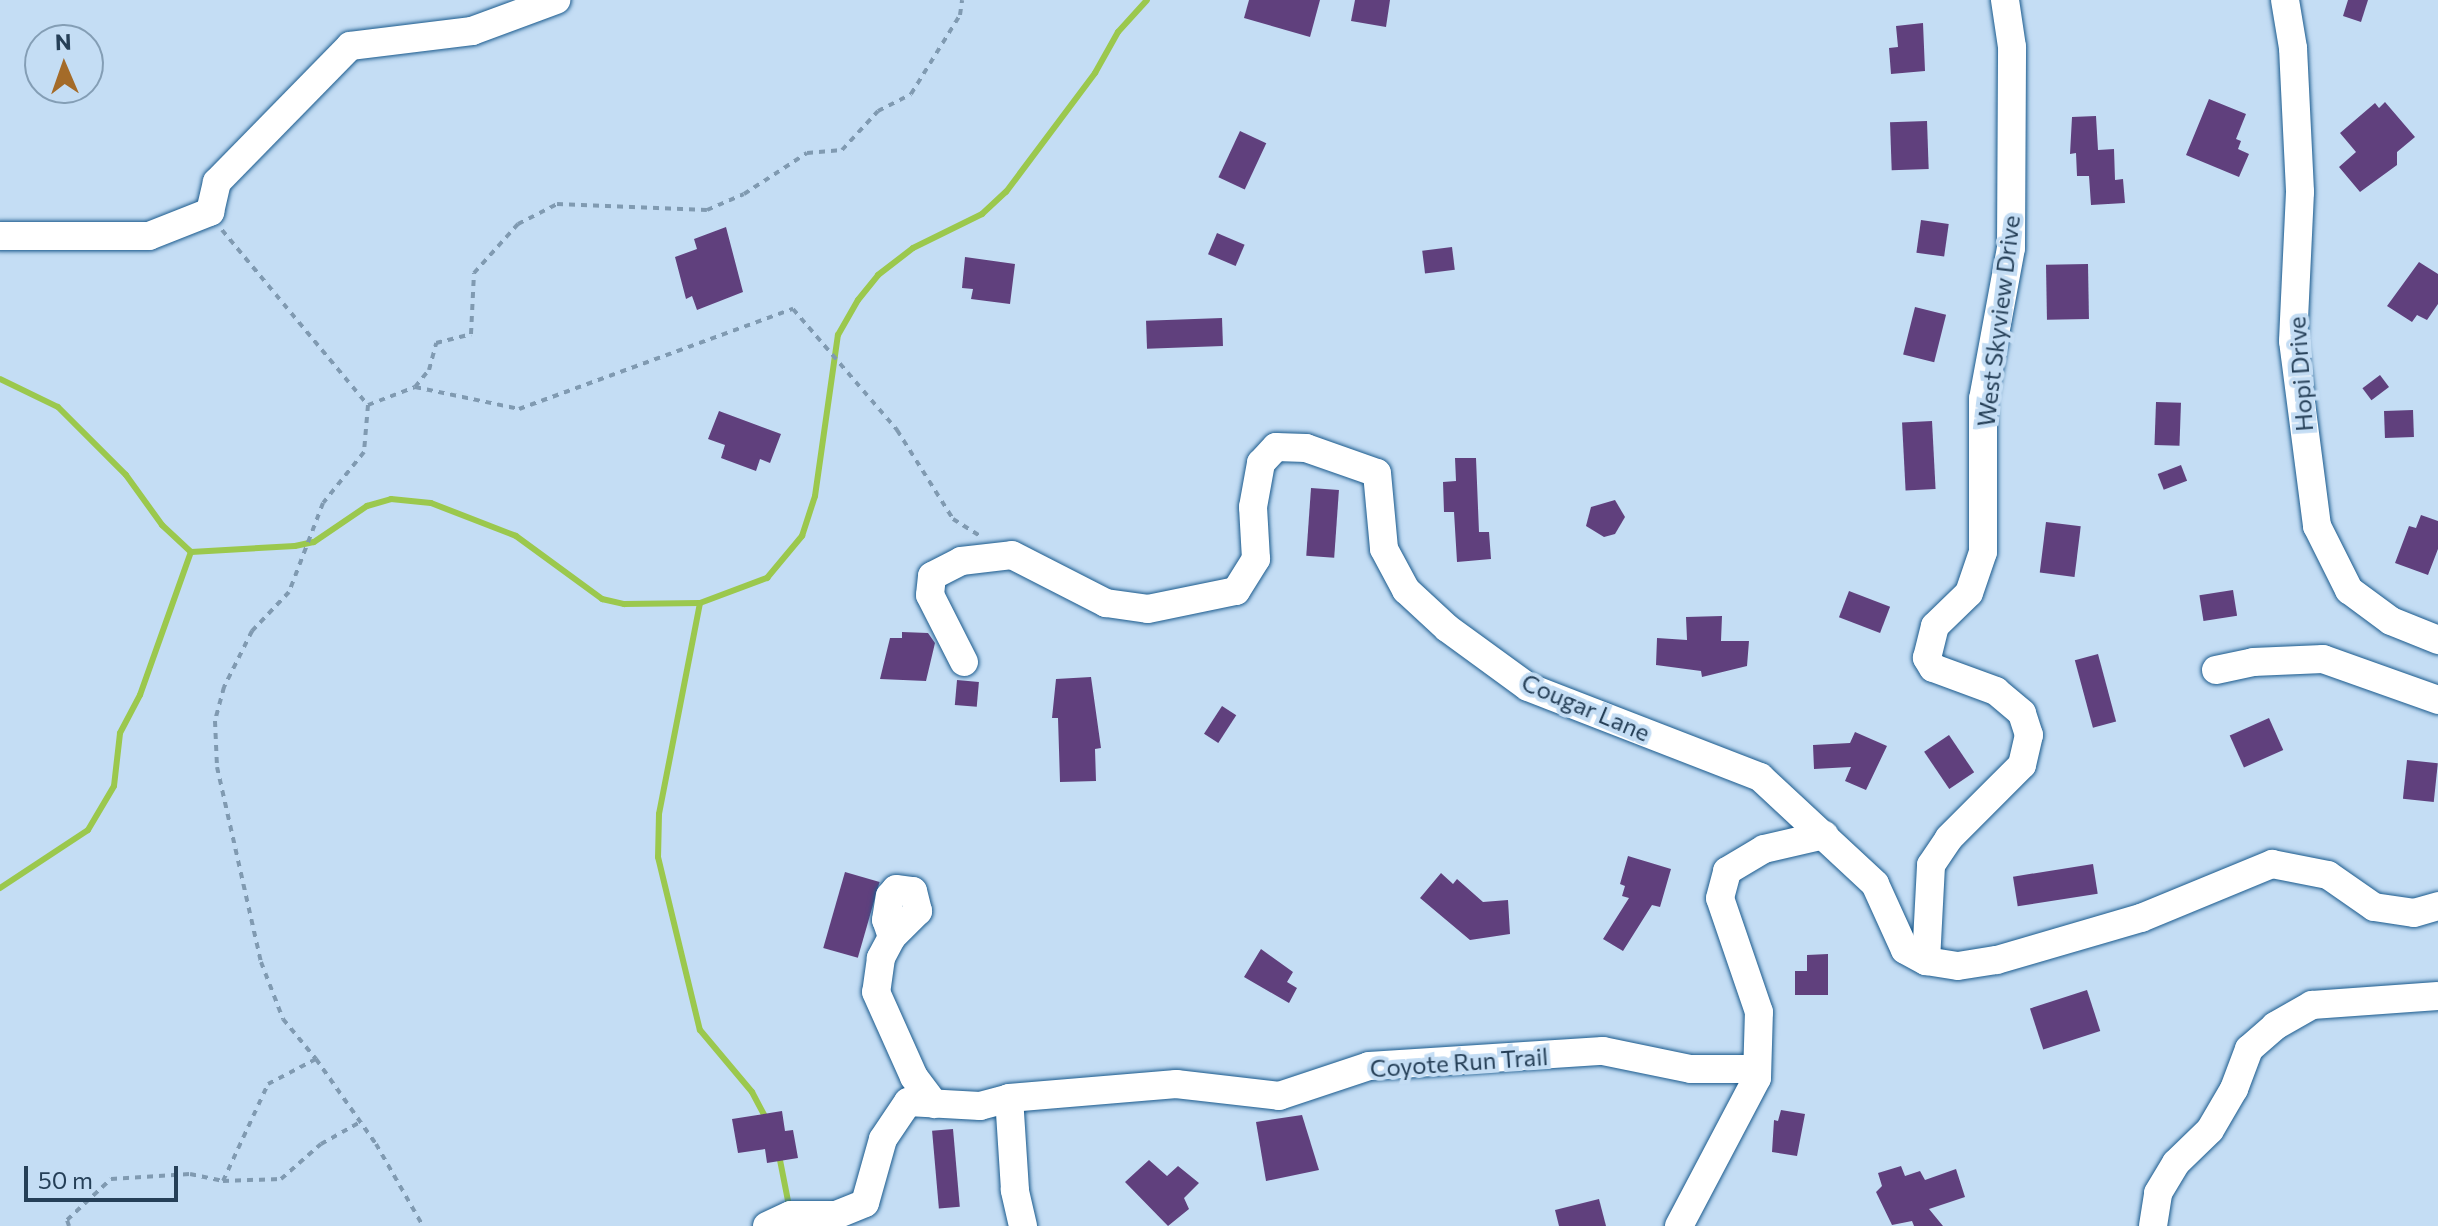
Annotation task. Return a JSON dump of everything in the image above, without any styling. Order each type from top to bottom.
[{"type":"street","points":[[0,236],[149,236],[210,212],[217,182],[350,46],[472,31],[556,0]]},
{"type":"street","name":"West Skyview Drive","points":[[1926,961],[1931,865],[1949,838],[2022,765],[2029,735],[2022,713],[1996,691],[1933,668],[1927,658],[1935,626],[1969,593],[1983,552],[1983,399],[2011,248],[2012,47],[2005,0]]},
{"type":"street","name":"Hopi Drive","points":[[2285,0],[2293,48],[2300,192],[2293,341],[2317,526],[2349,590],[2391,621],[2438,640]]},
{"type":"street","name":"Cougar Lane","points":[[1012,555],[1106,603],[1148,609],[1236,591],[1256,559],[1253,507],[1261,463],[1276,447],[1306,448],[1347,459],[1377,473],[1384,549],[1406,590],[1447,628],[1528,687],[1760,777],[1875,884],[1905,950],[1926,961]]},
{"type":"street","points":[[964,662],[930,595],[932,576],[961,561],[1012,555]]},
{"type":"street","points":[[2216,670],[2253,662],[2323,659],[2438,700]]},
{"type":"street","points":[[1679,1226],[1755,1074],[1759,1012],[1720,898],[1727,871],[1764,849],[1824,835]]},
{"type":"street","points":[[1926,961],[1958,966],[1997,960],[2141,918],[2272,864],[2328,875],[2374,907],[2414,913],[2438,906]]},
{"type":"street","points":[[892,937],[881,958],[876,992],[914,1077],[934,1104]]},
{"type":"street","points":[[2153,1226],[2158,1193],[2176,1163],[2210,1130],[2234,1089],[2249,1049],[2275,1026],[2312,1005],[2438,996]]},
{"type":"street","name":"Coyote Run Trail","points":[[767,1226],[791,1215],[836,1215],[865,1203],[883,1139],[908,1102],[980,1106],[1009,1098],[1176,1084],[1279,1096],[1369,1066],[1603,1051],[1691,1069],[1755,1074]]},
{"type":"street","points":[[1009,1098],[1015,1190],[1023,1226]]},
{"type":"path","points":[[368,405],[415,387],[429,370],[436,343],[471,334],[474,273],[518,224],[557,204],[707,210],[744,194],[807,153],[842,150],[878,111],[911,94],[960,15],[962,0]]},
{"type":"path","points":[[210,212],[239,256],[368,405],[364,452],[323,503],[303,545],[289,592],[252,631],[224,687],[215,721],[217,767],[261,962],[283,1019],[316,1059],[360,1122],[423,1226]]},
{"type":"path","points":[[415,387],[519,409],[793,309],[897,430],[953,519],[1012,555]]},
{"type":"path","points":[[223,1181],[268,1084],[316,1059]]},
{"type":"path","points":[[69,1226],[67,1220],[111,1179],[190,1174],[223,1181],[281,1179],[321,1144],[360,1122]]},
{"type":"building","points":[[1249,0],[1320,0],[1310,37],[1244,18]]},
{"type":"building","points":[[1355,0],[1390,0],[1386,27],[1351,21]]},
{"type":"building","points":[[2348,0],[2368,0],[2361,22],[2343,16]]},
{"type":"building","points":[[1923,23],[1925,71],[1891,74],[1889,48],[1898,47],[1896,26]]},
{"type":"building","points":[[2209,99],[2246,114],[2236,139],[2241,141],[2238,149],[2249,154],[2239,177],[2186,155]]},
{"type":"building","points":[[2385,102],[2415,137],[2397,152],[2397,165],[2360,192],[2339,167],[2356,152],[2340,133],[2375,103],[2379,108]]},
{"type":"building","points":[[2096,116],[2098,150],[2114,149],[2115,180],[2123,179],[2125,203],[2091,205],[2089,176],[2077,176],[2076,153],[2070,154],[2072,117]]},
{"type":"building","points":[[1927,121],[1929,169],[1892,170],[1890,122]]},
{"type":"building","points":[[1240,131],[1266,143],[1245,189],[1218,177]]},
{"type":"building","points":[[1921,220],[1949,224],[1944,257],[1916,253]]},
{"type":"building","points":[[726,227],[743,292],[697,310],[692,296],[686,299],[675,257],[697,249],[694,239]]},
{"type":"building","points":[[1217,233],[1245,245],[1236,266],[1208,254]]},
{"type":"building","points":[[1452,247],[1455,270],[1425,273],[1422,251]]},
{"type":"building","points":[[965,257],[1015,264],[1010,304],[971,299],[973,289],[962,288]]},
{"type":"building","points":[[2419,262],[2438,274],[2438,304],[2427,320],[2417,315],[2412,322],[2387,306]]},
{"type":"building","points":[[2088,264],[2089,319],[2047,320],[2046,265]]},
{"type":"building","points":[[1915,307],[1946,315],[1934,362],[1903,355]]},
{"type":"building","points":[[1222,318],[1223,346],[1147,349],[1146,321]]},
{"type":"building","points":[[2380,375],[2389,387],[2371,400],[2362,388]]},
{"type":"building","points":[[2156,402],[2181,403],[2179,446],[2154,445]]},
{"type":"building","points":[[2413,410],[2414,437],[2385,438],[2384,411]]},
{"type":"building","points":[[719,411],[781,434],[770,463],[760,459],[756,471],[721,458],[725,445],[708,439]]},
{"type":"building","points":[[1932,421],[1936,489],[1906,490],[1902,423]]},
{"type":"building","points":[[1455,458],[1476,458],[1479,532],[1489,532],[1491,559],[1457,562],[1454,512],[1444,512],[1443,482],[1456,481]]},
{"type":"building","points":[[2181,465],[2187,481],[2164,490],[2158,474]]},
{"type":"building","points":[[1311,488],[1339,490],[1334,558],[1306,556]]},
{"type":"building","points":[[1615,500],[1625,517],[1615,534],[1604,537],[1586,526],[1591,507]]},
{"type":"building","points":[[2421,515],[2438,521],[2438,549],[2428,575],[2395,563],[2409,526],[2416,528]]},
{"type":"building","points":[[2046,522],[2081,526],[2075,577],[2040,573]]},
{"type":"building","points":[[2233,590],[2237,616],[2203,621],[2199,595]]},
{"type":"building","points":[[1849,591],[1890,607],[1880,633],[1839,617]]},
{"type":"building","points":[[1722,616],[1721,641],[1749,641],[1747,666],[1702,677],[1701,671],[1656,665],[1657,638],[1687,640],[1686,617]]},
{"type":"building","points":[[902,632],[928,633],[935,643],[926,681],[880,679],[890,638],[902,638]]},
{"type":"building","points":[[2098,654],[2116,722],[2093,728],[2075,660]]},
{"type":"building","points":[[1091,677],[1101,748],[1095,749],[1096,781],[1060,782],[1058,718],[1052,718],[1056,679]]},
{"type":"building","points":[[957,680],[979,682],[977,707],[955,705]]},
{"type":"building","points":[[1222,706],[1236,715],[1218,743],[1204,734]]},
{"type":"building","points":[[2269,718],[2283,750],[2244,767],[2230,735]]},
{"type":"building","points":[[1855,732],[1887,746],[1866,790],[1845,781],[1851,767],[1814,769],[1813,745],[1850,743]]},
{"type":"building","points":[[1949,735],[1974,772],[1949,789],[1924,752]]},
{"type":"building","points":[[2407,760],[2438,763],[2434,802],[2403,799]]},
{"type":"building","points":[[1628,856],[1671,869],[1660,907],[1652,905],[1623,951],[1603,939],[1629,898],[1622,896],[1625,886],[1620,884]]},
{"type":"building","points":[[2093,864],[2098,894],[2018,906],[2013,877]]},
{"type":"building","points":[[845,872],[880,882],[858,958],[823,948]]},
{"type":"building","points":[[1441,873],[1453,884],[1457,879],[1483,902],[1508,900],[1510,934],[1470,940],[1420,898]]},
{"type":"building","points":[[1261,949],[1293,972],[1287,982],[1297,988],[1289,1003],[1244,977]]},
{"type":"building","points":[[1828,954],[1828,995],[1795,995],[1795,971],[1807,971],[1807,955]]},
{"type":"building","points":[[2087,990],[2100,1031],[2043,1049],[2030,1009]]},
{"type":"building","points":[[1781,1110],[1805,1114],[1797,1156],[1772,1152],[1774,1120],[1778,1121]]},
{"type":"building","points":[[782,1111],[785,1131],[793,1130],[798,1158],[767,1163],[765,1149],[738,1153],[732,1119]]},
{"type":"building","points":[[1302,1115],[1319,1170],[1266,1181],[1256,1122]]},
{"type":"building","points":[[953,1129],[960,1207],[939,1209],[932,1131]]},
{"type":"building","points":[[1149,1160],[1167,1176],[1178,1166],[1199,1183],[1184,1198],[1189,1209],[1168,1226],[1125,1182]]},
{"type":"building","points":[[1901,1166],[1905,1176],[1920,1171],[1925,1180],[1956,1169],[1965,1197],[1929,1209],[1943,1226],[1914,1226],[1912,1221],[1892,1225],[1876,1192],[1882,1186],[1878,1173]]},
{"type":"building","points":[[1599,1199],[1606,1226],[1559,1226],[1555,1210]]},
{"type":"waterway","points":[[0,379],[58,407],[126,475],[162,525],[191,552],[295,546],[314,542],[367,506],[391,499],[431,503],[516,536],[602,599],[624,604],[700,603],[767,578],[802,536],[815,496],[838,335],[858,300],[878,275],[913,248],[982,214],[1006,192],[1095,73],[1118,32],[1147,0]]},
{"type":"waterway","points":[[0,888],[88,830],[114,786],[120,733],[140,695],[191,552]]},
{"type":"waterway","points":[[700,603],[659,814],[658,857],[700,1030],[752,1092],[766,1118]]},
{"type":"waterway","points":[[779,1155],[789,1206]]}]
